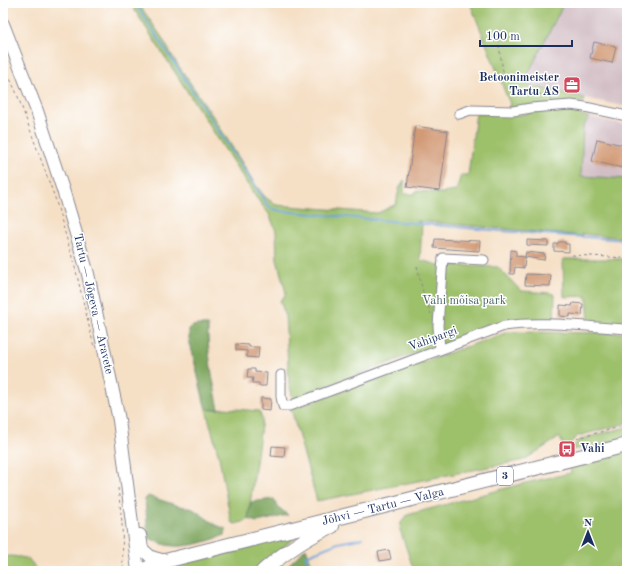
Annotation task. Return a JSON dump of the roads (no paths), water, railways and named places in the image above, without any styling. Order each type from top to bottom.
[{"type":"highway","name":"Jõhvi — Tartu — Valga","points":[[139,571],[165,562],[627,445]]},
{"type":"highway","points":[[263,571],[286,552],[312,536],[344,521],[382,507]]},
{"type":"main road","name":"Tartu — Jõgeva — Aravete","points":[[3,24],[42,126],[88,274],[118,410],[123,484],[139,571]]},
{"type":"main road","points":[[123,484],[134,493],[142,549],[151,558],[165,562]]},
{"type":"street","points":[[459,114],[470,110],[514,111],[531,108],[571,105],[627,116]]},
{"type":"street","points":[[440,349],[438,326],[442,258],[484,260]]},
{"type":"street","name":"Vahipargi","points":[[280,374],[283,406],[289,406],[497,328],[515,324],[556,324],[627,329]]},
{"type":"waterway","points":[[135,3],[266,203],[271,208],[280,211],[501,231],[627,240]]},
{"type":"waterway","points":[[310,571],[306,556],[338,543],[363,538]]},
{"type":"place","name":"Betoonimeister Tartu AS","points":[[572,85]]},
{"type":"place","name":"Vahi","points":[[567,449]]},
{"type":"park label","name":"Vahi mõisa park","points":[[464,301]]}]
